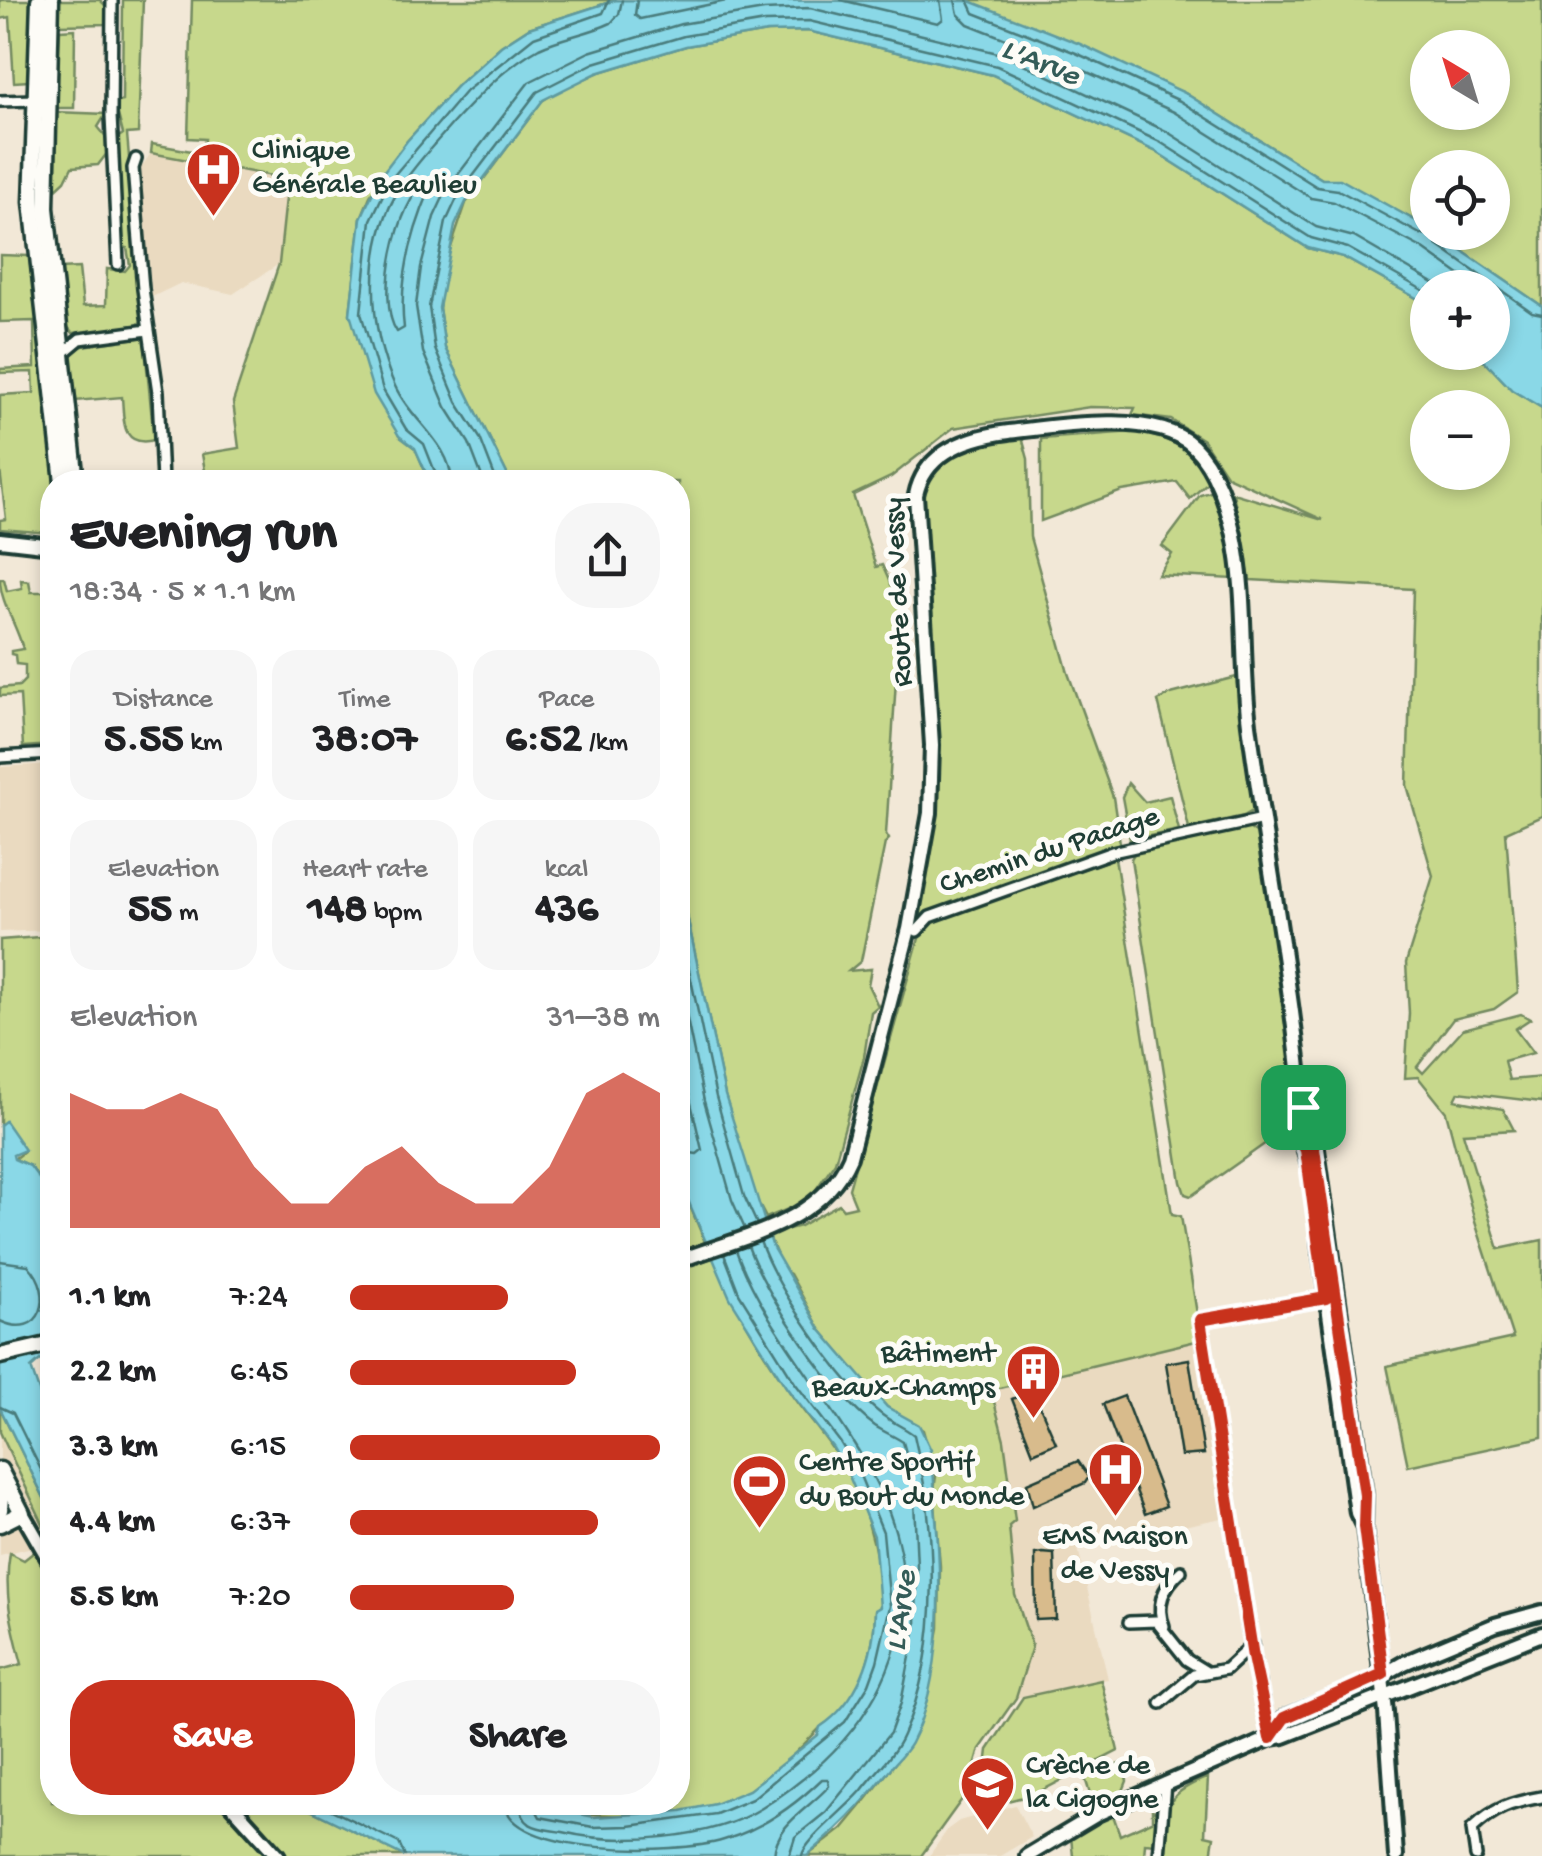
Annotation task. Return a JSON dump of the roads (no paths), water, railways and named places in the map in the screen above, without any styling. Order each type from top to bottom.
[{"type":"main road","points":[[39,0],[32,202],[62,470]]},
{"type":"main road","points":[[51,0],[45,178],[75,470]]},
{"type":"main road","points":[[0,1356],[40,1347]]},
{"type":"main road","points":[[0,1510],[1,1471]]},
{"type":"main road","points":[[0,1524],[22,1513],[1,1471]]},
{"type":"street","points":[[112,0],[111,106],[118,264]]},
{"type":"street","points":[[0,101],[35,100]]},
{"type":"street","points":[[136,159],[134,184],[159,407],[162,470]]},
{"type":"street","points":[[58,327],[66,335],[80,339],[148,330]]},
{"type":"street","points":[[62,354],[80,339]]},
{"type":"street","name":"Route de Vessy","points":[[690,1256],[793,1217],[829,1192],[850,1157],[901,962],[930,813],[932,745],[916,495],[922,477],[936,458],[984,436],[1090,426],[1162,428],[1194,446],[1218,483],[1236,544],[1243,672],[1303,1107]]},
{"type":"street","points":[[0,540],[40,545]]},
{"type":"street","points":[[0,756],[40,754]]},
{"type":"street","name":"Chemin du Pacage","points":[[917,931],[930,917],[1125,848],[1263,819]]},
{"type":"street","points":[[1308,1136],[1322,1126],[1322,1118],[1314,1108],[1303,1107],[1291,1121],[1308,1136],[1357,1514],[1364,1527],[1383,1674],[1396,1856]]},
{"type":"street","points":[[1270,1738],[1200,1320],[1331,1297]]},
{"type":"street","points":[[22,1513],[40,1544]]},
{"type":"street","points":[[1142,1619],[1160,1604],[1166,1588],[1181,1572]]},
{"type":"street","points":[[1160,1604],[1166,1629]]},
{"type":"street","points":[[1270,1738],[1284,1718],[1494,1625],[1542,1612]]},
{"type":"street","points":[[1129,1622],[1156,1621],[1166,1629],[1183,1655],[1187,1672],[1182,1683]]},
{"type":"street","points":[[1450,1672],[1460,1661],[1502,1644],[1507,1635],[1494,1625]]},
{"type":"street","points":[[1027,1856],[1090,1818],[1270,1738],[1542,1634]]},
{"type":"street","points":[[1161,1703],[1182,1683],[1205,1671],[1226,1669],[1252,1644]]},
{"type":"street","points":[[1183,1655],[1205,1671]]},
{"type":"street","points":[[1159,1856],[1166,1784]]},
{"type":"street","points":[[1476,1856],[1472,1829],[1490,1811],[1542,1797]]},
{"type":"street","points":[[241,1815],[278,1856]]},
{"type":"water","name":"L'Arve","points":[[616,0],[970,1],[1080,44],[1185,93],[1322,179],[1340,179],[1410,218],[1410,250],[1461,250],[1490,270],[1410,270],[1410,294],[1343,257],[1308,248],[1155,151],[993,75],[808,31],[767,32],[686,46],[597,73],[543,100],[466,202],[455,226],[439,308],[445,348],[505,470],[425,470],[415,448],[399,436],[374,394],[350,314],[361,218],[381,175],[407,141],[458,85],[501,46],[529,28]]},
{"type":"water","points":[[1510,284],[1542,306],[1542,408],[1512,390],[1493,370],[1510,370]]},
{"type":"water","name":"L'Arve","points":[[690,930],[725,1095],[773,1248],[820,1329],[887,1407],[919,1425],[931,1450],[927,1455],[934,1481],[938,1627],[930,1689],[922,1718],[903,1755],[849,1817],[807,1856],[404,1856],[320,1815],[690,1815],[690,1809],[749,1790],[818,1735],[820,1727],[845,1704],[868,1660],[875,1610],[880,1607],[874,1536],[833,1448],[786,1387],[730,1298],[690,1205]]},
{"type":"water","points":[[5,1121],[25,1150],[13,1155],[14,1159],[30,1166],[40,1180],[40,1360],[31,1368],[40,1394],[40,1490],[0,1408],[0,1125]]},
{"type":"place","name":"Clinique Générale Beaulieu","points":[[213,218]]},
{"type":"place","name":"Bâtiment Beaux-Champs","points":[[1034,1421]]},
{"type":"place","name":"EMS Maison de Vessy","points":[[1115,1519]]},
{"type":"place","name":"Centre Sportif du Bout du Monde","points":[[760,1530]]},
{"type":"place","name":"Crèche de la Cigogne","points":[[987,1833]]}]
